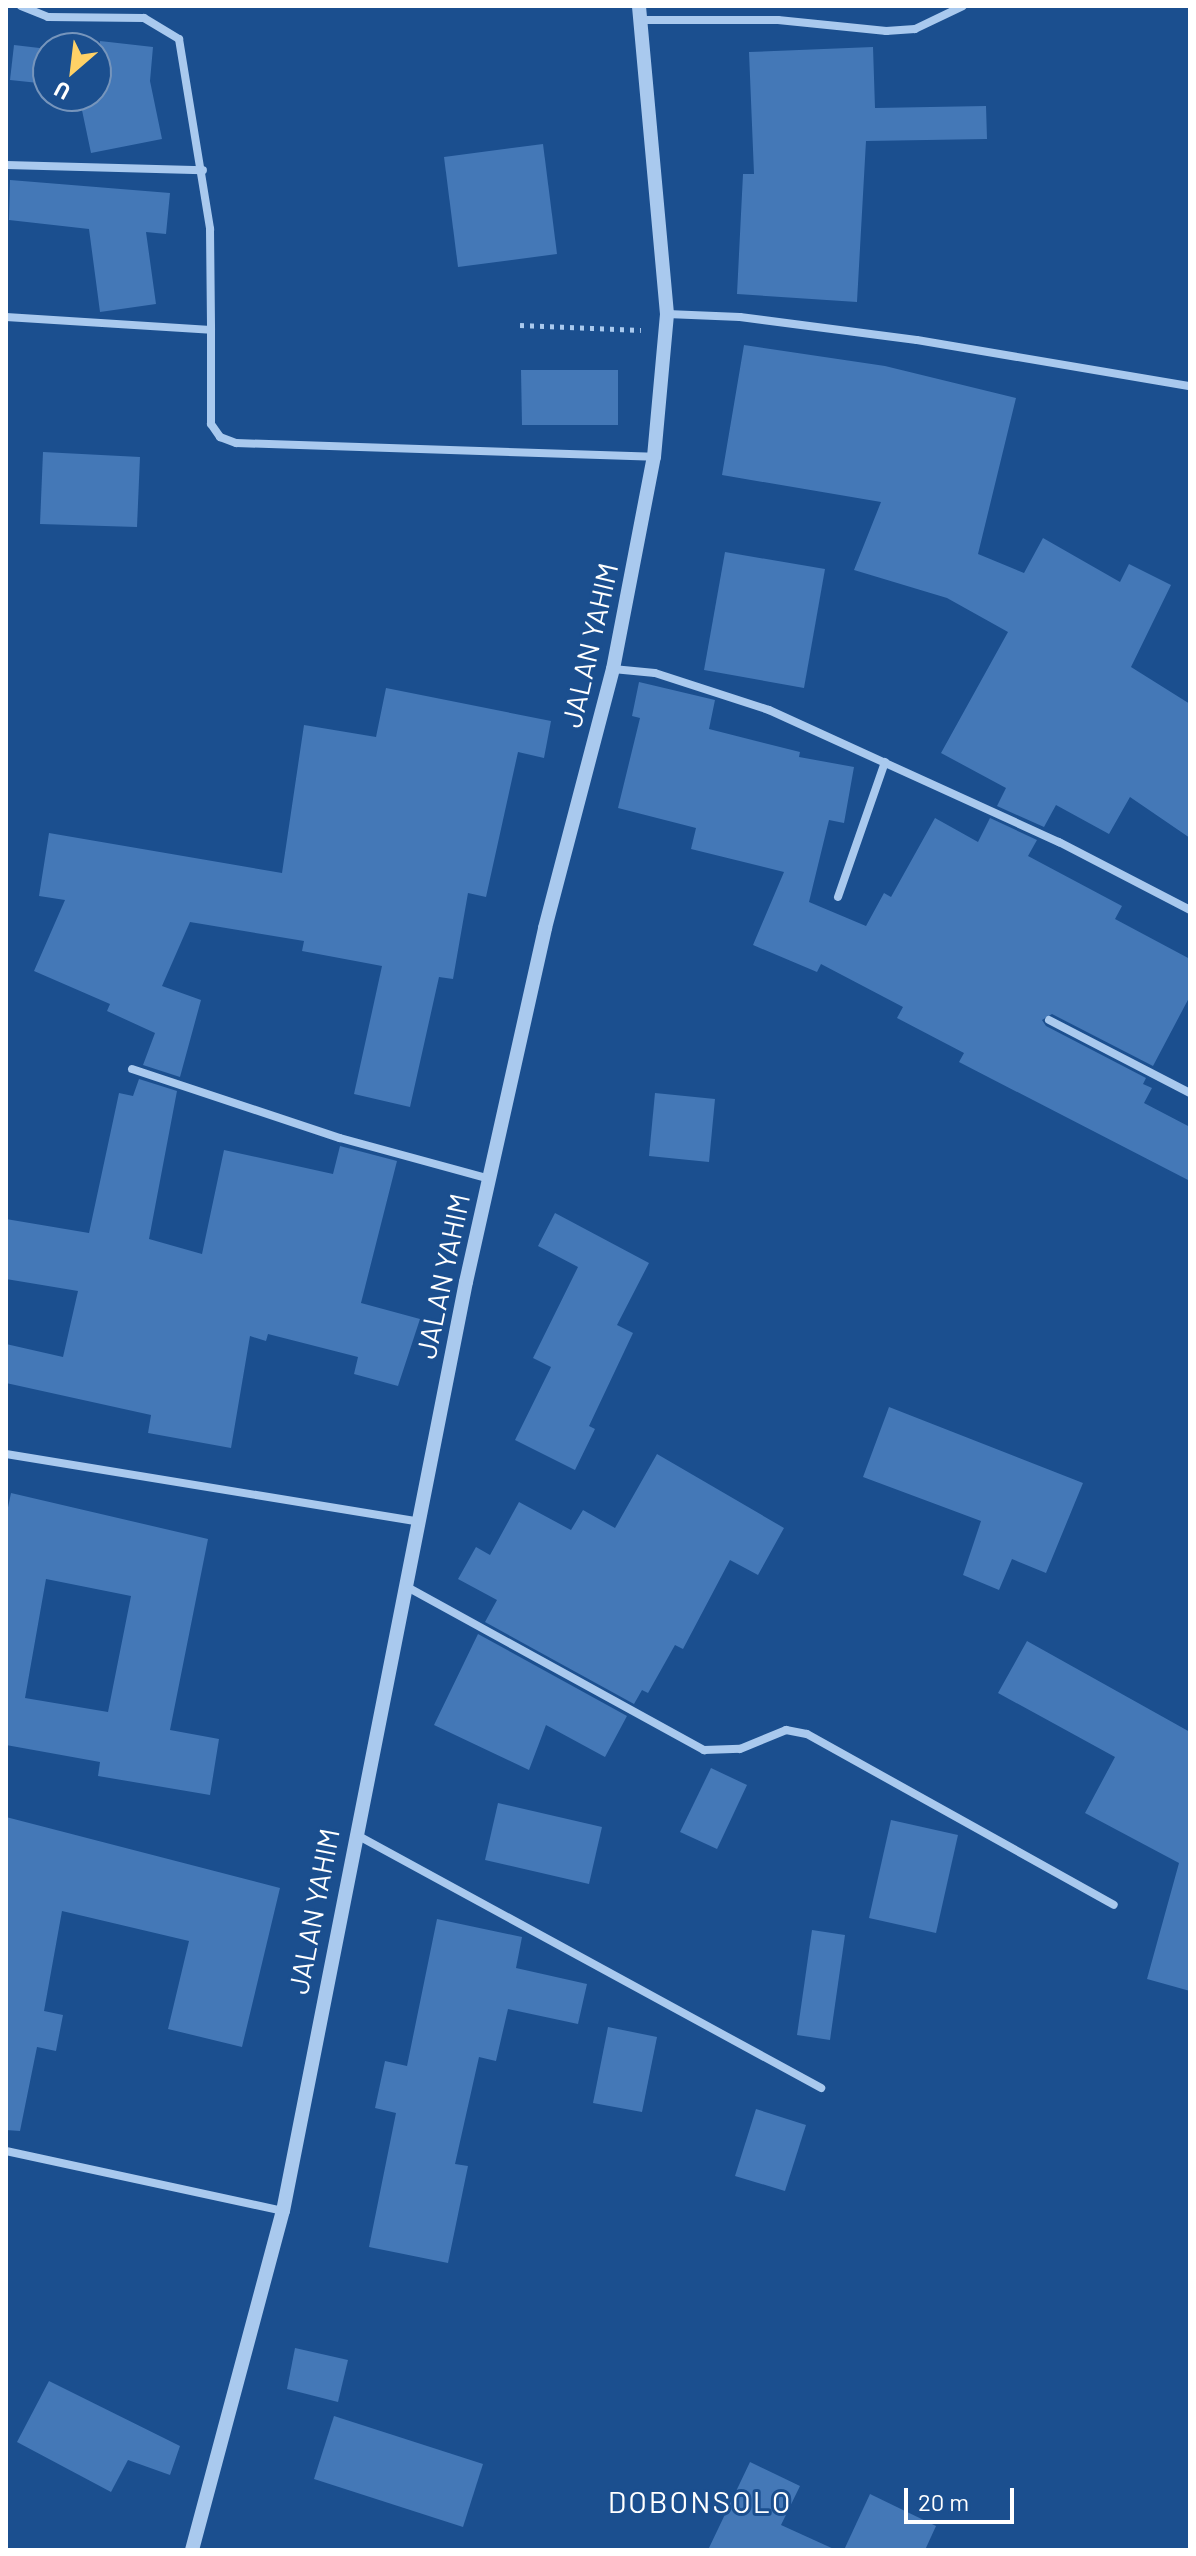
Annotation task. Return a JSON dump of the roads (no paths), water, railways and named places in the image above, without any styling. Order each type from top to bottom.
[{"type":"street","points":[[21,6],[48,17],[144,18],[166,27],[179,39],[203,170],[214,274],[211,424],[220,437],[236,443],[654,457]]},
{"type":"street","points":[[640,13],[778,20],[886,31],[915,29],[963,6]]},
{"type":"street","name":"JALAN YAHIM","points":[[192,2550],[283,2211],[355,1833],[409,1588],[419,1522],[490,1179],[545,928],[613,669],[654,457],[667,314],[640,13]]},
{"type":"street","points":[[6,165],[203,170]]},
{"type":"street","points":[[667,314],[740,317],[902,338],[1190,386]]},
{"type":"street","points":[[6,317],[211,330]]},
{"type":"street","points":[[613,669],[655,673],[717,692],[885,762],[1190,910]]},
{"type":"street","points":[[838,897],[885,762]]},
{"type":"street","points":[[1049,1020],[1190,1093]]},
{"type":"street","points":[[132,1069],[340,1138],[490,1179]]},
{"type":"street","points":[[6,1454],[419,1522]]},
{"type":"street","points":[[409,1588],[704,1750],[740,1749],[786,1730],[807,1734],[1114,1905]]},
{"type":"street","points":[[355,1833],[821,2088]]},
{"type":"street","points":[[6,2151],[283,2211]]},
{"type":"district","name":"DOBONSOLO","points":[[700,2501]]}]
